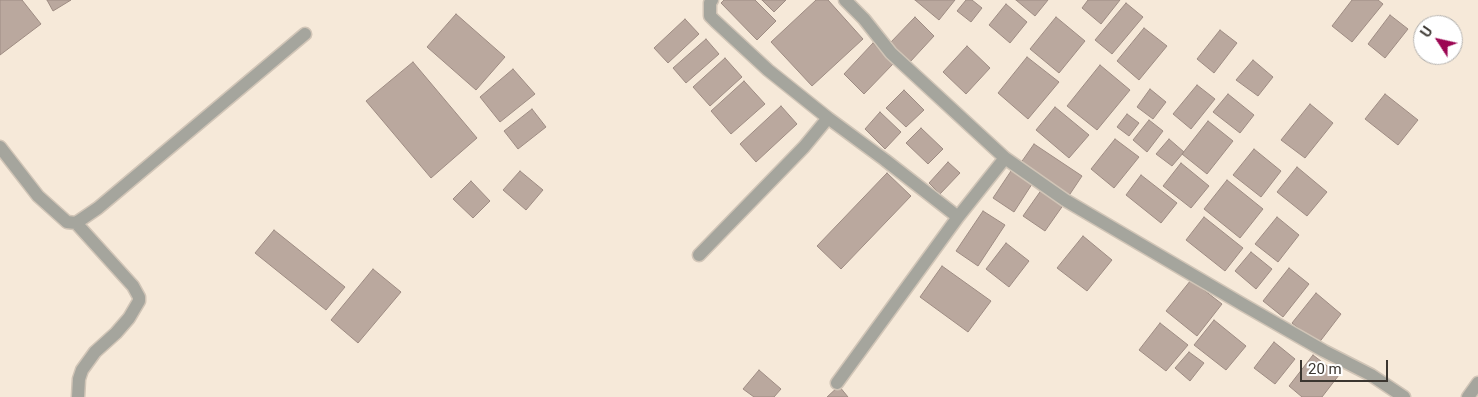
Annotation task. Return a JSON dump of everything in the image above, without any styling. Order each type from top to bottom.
[{"type":"street","points":[[712,0],[710,3],[710,16],[768,70],[958,217]]},
{"type":"street","points":[[845,0],[864,19],[892,53],[1005,158],[1065,200],[1324,351],[1370,375],[1404,397]]},
{"type":"street","points":[[76,223],[98,208],[305,34]]},
{"type":"street","points":[[699,255],[804,147],[828,118]]},
{"type":"street","points":[[0,147],[38,196],[68,222],[76,223],[134,286],[139,297],[139,301],[129,318],[95,352],[82,370],[79,379],[78,397]]},
{"type":"street","points":[[837,383],[958,217],[1005,158]]},
{"type":"street","points":[[1468,397],[1478,383]]},
{"type":"building","points":[[0,0],[22,0],[41,24],[0,55]]},
{"type":"building","points":[[47,0],[71,0],[53,11]]},
{"type":"building","points":[[724,0],[755,0],[776,21],[757,40],[721,3]]},
{"type":"building","points":[[762,0],[786,0],[774,12]]},
{"type":"building","points":[[816,0],[828,0],[863,39],[812,86],[771,42]]},
{"type":"building","points":[[915,0],[955,0],[939,20]]},
{"type":"building","points":[[966,0],[972,0],[982,8],[971,22],[957,11]]},
{"type":"building","points":[[1016,0],[1048,0],[1035,16]]},
{"type":"building","points":[[1088,0],[1120,0],[1101,24],[1082,8]]},
{"type":"building","points":[[1352,0],[1378,0],[1383,4],[1352,42],[1332,26]]},
{"type":"building","points":[[1126,3],[1143,17],[1112,54],[1095,40]]},
{"type":"building","points":[[1006,4],[1027,22],[1010,43],[989,25]]},
{"type":"building","points":[[456,14],[505,57],[476,90],[427,47]]},
{"type":"building","points":[[1390,15],[1408,29],[1385,58],[1368,44]]},
{"type":"building","points":[[915,17],[934,36],[910,62],[890,43]]},
{"type":"building","points":[[1056,17],[1085,41],[1059,73],[1030,49]]},
{"type":"building","points":[[685,19],[699,34],[668,63],[654,48]]},
{"type":"building","points":[[1144,28],[1167,46],[1139,80],[1117,61]]},
{"type":"building","points":[[1220,30],[1237,43],[1214,73],[1197,59]]},
{"type":"building","points":[[706,39],[719,54],[686,83],[673,68]]},
{"type":"building","points":[[873,43],[893,64],[864,94],[844,74]]},
{"type":"building","points":[[967,46],[990,68],[966,94],[943,72]]},
{"type":"building","points":[[1027,57],[1059,82],[1028,119],[998,93]]},
{"type":"building","points":[[725,58],[742,77],[710,106],[693,87]]},
{"type":"building","points":[[1253,60],[1273,77],[1258,96],[1236,80]]},
{"type":"building","points":[[413,62],[477,138],[431,178],[366,101]]},
{"type":"building","points":[[1100,65],[1130,90],[1097,130],[1067,106]]},
{"type":"building","points":[[513,69],[535,94],[500,122],[480,97]]},
{"type":"building","points":[[744,81],[765,104],[731,134],[711,111]]},
{"type":"building","points":[[1197,85],[1215,99],[1191,129],[1173,114]]},
{"type":"building","points":[[1150,89],[1166,102],[1153,119],[1137,107]]},
{"type":"building","points":[[904,90],[924,110],[906,127],[886,108]]},
{"type":"building","points":[[1228,94],[1254,115],[1240,133],[1213,112]]},
{"type":"building","points":[[1385,94],[1418,120],[1398,145],[1365,119]]},
{"type":"building","points":[[1310,104],[1333,123],[1305,158],[1281,140]]},
{"type":"building","points":[[781,106],[797,124],[756,162],[740,144]]},
{"type":"building","points":[[1055,107],[1089,135],[1069,158],[1036,130]]},
{"type":"building","points":[[532,109],[546,127],[518,149],[504,131]]},
{"type":"building","points":[[880,112],[901,132],[885,149],[865,129]]},
{"type":"building","points":[[1127,114],[1139,123],[1129,136],[1117,127]]},
{"type":"building","points":[[1149,120],[1163,131],[1147,152],[1133,140]]},
{"type":"building","points":[[1208,121],[1233,141],[1207,174],[1182,154]]},
{"type":"building","points":[[921,128],[943,149],[928,164],[906,143]]},
{"type":"building","points":[[1115,139],[1139,157],[1114,188],[1091,169]]},
{"type":"building","points":[[1169,139],[1184,152],[1172,166],[1156,154]]},
{"type":"building","points":[[1034,144],[1082,176],[1068,197],[1020,164]]},
{"type":"building","points":[[1254,149],[1281,171],[1261,197],[1233,175]]},
{"type":"building","points":[[948,162],[960,173],[940,194],[929,183]]},
{"type":"building","points":[[1181,163],[1209,186],[1191,208],[1163,186]]},
{"type":"building","points":[[1297,167],[1327,192],[1307,216],[1277,192]]},
{"type":"building","points":[[1013,168],[1034,181],[1014,212],[993,198]]},
{"type":"building","points":[[520,171],[543,190],[526,210],[503,190]]},
{"type":"building","points":[[887,173],[911,196],[841,269],[817,246]]},
{"type":"building","points":[[1141,175],[1177,203],[1161,223],[1126,195]]},
{"type":"building","points":[[1227,180],[1263,209],[1240,238],[1204,209]]},
{"type":"building","points":[[471,181],[490,201],[473,218],[453,199]]},
{"type":"building","points":[[1042,189],[1064,204],[1045,231],[1023,216]]},
{"type":"building","points":[[983,211],[1005,225],[978,266],[956,251]]},
{"type":"building","points":[[1204,217],[1243,248],[1225,271],[1186,240]]},
{"type":"building","points":[[1277,217],[1299,235],[1278,262],[1255,244]]},
{"type":"building","points":[[274,230],[345,287],[326,310],[255,253]]},
{"type":"building","points":[[1083,236],[1112,260],[1087,291],[1057,268]]},
{"type":"building","points":[[1006,243],[1029,261],[1009,287],[986,269]]},
{"type":"building","points":[[1251,252],[1272,269],[1256,289],[1235,271]]},
{"type":"building","points":[[942,266],[991,301],[968,332],[920,297]]},
{"type":"building","points":[[1289,268],[1309,284],[1283,317],[1263,301]]},
{"type":"building","points":[[373,269],[401,292],[358,343],[331,320]]},
{"type":"building","points":[[1191,280],[1222,304],[1197,336],[1166,311]]},
{"type":"building","points":[[1316,293],[1341,314],[1318,344],[1292,323]]},
{"type":"building","points":[[1214,320],[1246,346],[1226,370],[1194,345]]},
{"type":"building","points":[[1160,323],[1188,345],[1166,371],[1139,350]]},
{"type":"building","points":[[1274,342],[1295,359],[1275,384],[1254,368]]},
{"type":"building","points":[[1189,352],[1204,363],[1190,381],[1175,368]]},
{"type":"building","points":[[1313,355],[1339,375],[1322,397],[1302,397],[1289,386]]},
{"type":"building","points":[[759,370],[781,389],[774,397],[754,397],[743,389]]},
{"type":"building","points":[[839,386],[848,397],[827,397]]}]
